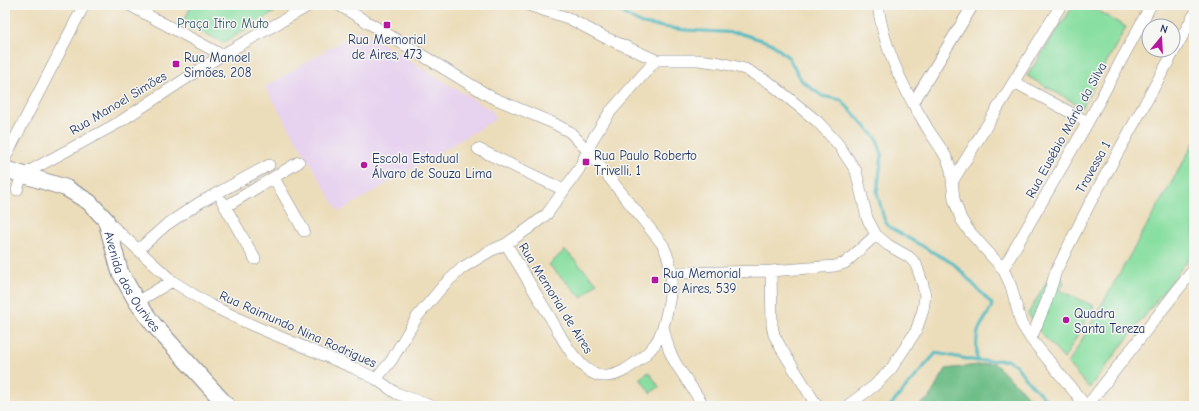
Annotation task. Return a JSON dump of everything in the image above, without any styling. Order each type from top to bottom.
[{"type":"main road","name":"Avenida dos Ourives","points":[[5,169],[19,182],[66,188],[89,202],[106,220],[120,272],[137,302],[154,325],[227,406]]},
{"type":"street","points":[[5,158],[84,5]]},
{"type":"street","points":[[129,5],[222,55]]},
{"type":"street","name":"Rua Manoel Simões","points":[[19,182],[118,123],[222,55],[310,5]]},
{"type":"street","name":"Rua Memorial de Aires","points":[[339,5],[491,97],[553,122],[570,132],[588,151],[663,245],[670,261],[671,273],[668,307],[663,327],[655,344],[637,362],[622,372],[606,377],[592,374],[580,364],[568,346],[506,244]]},
{"type":"street","points":[[528,5],[568,18],[604,37],[656,60],[698,60],[722,63],[745,69],[770,83],[818,122],[838,144],[856,171],[868,218],[876,235],[888,245],[909,257],[916,264],[924,285],[923,310],[916,331],[891,369],[874,386],[847,406]]},
{"type":"street","points":[[878,5],[881,25],[888,50],[913,103],[948,161],[954,199],[961,219],[969,231],[1003,269],[1022,323],[1031,339],[1086,406],[1194,269]]},
{"type":"street","points":[[913,103],[973,5]]},
{"type":"street","points":[[952,182],[1061,5]]},
{"type":"street","name":"Rua Eusébio Mário da Silva","points":[[1003,269],[1088,122],[1151,5]]},
{"type":"street","name":"Travessa 1","points":[[1031,339],[1047,300],[1056,271],[1090,203],[1194,15]]},
{"type":"street","points":[[376,379],[391,361],[417,317],[443,286],[462,268],[490,251],[506,244],[547,214],[579,169],[594,137],[610,112],[656,60]]},
{"type":"street","points":[[1014,82],[1088,122]]},
{"type":"street","points":[[478,149],[564,190]]},
{"type":"street","points":[[225,207],[299,162]]},
{"type":"street","points":[[138,250],[166,225],[217,193],[269,164]]},
{"type":"street","points":[[274,178],[304,231]]},
{"type":"street","points":[[217,193],[255,259]]},
{"type":"street","name":"Rua Raimundo Nina Rodrigues","points":[[106,220],[172,281],[210,305],[248,323],[354,368],[376,379],[396,393],[431,406]]},
{"type":"street","points":[[671,273],[771,271],[835,266],[845,263],[876,235]]},
{"type":"street","points":[[771,271],[772,324],[774,335],[780,348],[816,406]]},
{"type":"street","points":[[137,302],[172,281]]},
{"type":"street","points":[[663,327],[669,350],[676,364],[704,406]]},
{"type":"shaded area","name":"Escola Estadual Álvaro de Souza Lima","points":[[360,30],[492,111],[496,119],[339,212],[265,87]]},
{"type":"green space","name":"Praça Itiro Muto","points":[[192,5],[286,5],[227,41],[222,42],[183,22]]},
{"type":"green space","points":[[1074,5],[1087,5],[1126,27],[1082,107],[1027,76]]},
{"type":"green space","points":[[1194,143],[1194,252],[1089,388],[1068,364]]},
{"type":"green space","points":[[565,250],[597,283],[582,298],[549,265]]},
{"type":"green space","name":"Quadra Santa Tereza","points":[[1060,271],[1064,285],[1059,290],[1094,306],[1064,359],[1041,333],[1028,314],[1052,273]]},
{"type":"green space","points":[[994,363],[1037,406],[918,406],[929,398],[946,369]]},
{"type":"green space","points":[[649,372],[659,387],[650,393],[640,378]]},
{"type":"waterway","points":[[614,5],[627,16],[642,24],[685,30],[739,33],[771,43],[789,58],[802,81],[822,96],[841,100],[877,139],[882,155],[877,192],[884,219],[889,227],[954,264],[992,304],[990,311],[978,333],[977,361],[1008,360],[1016,365],[1027,380],[1052,406]]},
{"type":"waterway","points":[[890,406],[936,353],[977,361]]},
{"type":"place","name":"Rua Memorial de Aires, 473","points":[[387,25]]},
{"type":"place","name":"Rua Manoel Simões, 208","points":[[176,64]]},
{"type":"place","name":"Rua Paulo Roberto Trivelli, 1","points":[[586,162]]},
{"type":"place","name":"Escola Estadual Álvaro de Souza Lima","points":[[364,165]]},
{"type":"place","name":"Rua Memorial De Aires, 539","points":[[655,280]]},
{"type":"place","name":"Quadra Santa Tereza","points":[[1066,320]]}]
